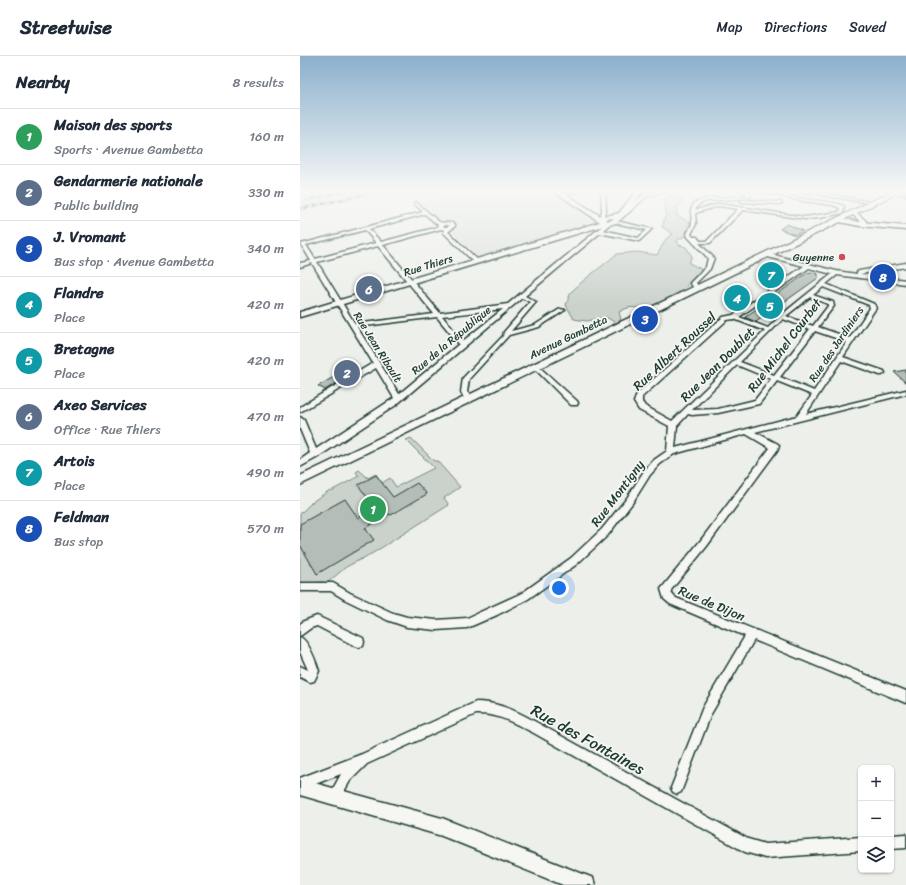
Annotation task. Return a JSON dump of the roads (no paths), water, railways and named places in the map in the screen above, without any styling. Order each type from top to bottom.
[{"type":"main road","name":"Rue Thiers","points":[[300,315],[587,229]]},
{"type":"main road","name":"Avenue Gambetta","points":[[300,480],[818,229]]},
{"type":"main road","points":[[300,787],[442,828],[586,885]]},
{"type":"street","name":"Rue Jean Ribault","points":[[363,229],[303,244],[398,398]]},
{"type":"street","points":[[367,229],[464,345]]},
{"type":"street","points":[[300,265],[432,229]]},
{"type":"street","points":[[446,229],[446,232],[477,262]]},
{"type":"street","name":"Rue de la République","points":[[300,464],[398,398],[464,345],[601,229]]},
{"type":"street","points":[[599,231],[639,240],[650,229],[649,229]]},
{"type":"street","points":[[689,234],[692,229]]},
{"type":"street","points":[[689,234],[699,242],[708,242],[721,229]]},
{"type":"street","points":[[689,234],[711,258],[708,268],[693,283],[698,288]]},
{"type":"street","points":[[766,255],[836,274],[906,282]]},
{"type":"street","points":[[850,275],[906,265]]},
{"type":"street","points":[[735,317],[808,266]]},
{"type":"street","name":"Rue Jean Doublet","points":[[673,425],[782,317],[836,274]]},
{"type":"street","name":"Rue des Jardiniers","points":[[799,419],[873,306],[823,285]]},
{"type":"street","name":"Rue Michel Courbet","points":[[687,411],[692,413],[718,411],[757,402],[831,306],[828,301],[809,295]]},
{"type":"street","points":[[469,398],[464,392],[466,378],[507,334],[506,332],[533,302],[522,296]]},
{"type":"street","points":[[353,326],[509,306]]},
{"type":"street","points":[[507,334],[537,326],[562,310]]},
{"type":"street","name":"Rue Albert Roussel","points":[[673,425],[642,408],[638,402],[639,396],[726,318],[735,317],[768,330]]},
{"type":"street","points":[[782,317],[851,341]]},
{"type":"street","points":[[839,358],[882,373]]},
{"type":"street","points":[[737,362],[816,394]]},
{"type":"street","points":[[300,410],[377,364]]},
{"type":"street","points":[[535,366],[574,403]]},
{"type":"street","name":"Rue Montigny","points":[[300,587],[332,587],[347,596],[385,614],[407,622],[436,625],[467,623],[525,596],[574,561],[605,532],[630,500],[646,473],[657,462],[671,452],[747,431],[906,392]]},
{"type":"street","points":[[300,420],[315,455]]},
{"type":"street","points":[[671,452],[673,425]]},
{"type":"street","name":"Rue de Dijon","points":[[747,431],[775,446],[774,449],[704,543],[666,589],[666,593],[673,601],[906,697]]},
{"type":"street","points":[[300,631],[308,624],[317,621],[359,642]]},
{"type":"street","points":[[677,788],[707,711],[752,634]]},
{"type":"street","points":[[300,642],[314,671],[310,677],[300,671]]},
{"type":"street","name":"Rue des Fontaines","points":[[300,784],[364,759],[476,708],[488,707],[502,711],[536,728],[745,845],[765,851],[858,844]]},
{"type":"street","points":[[335,796],[346,777],[364,759]]},
{"type":"street","points":[[894,842],[906,841]]},
{"type":"place","name":"Guyenne","points":[[842,257]]},
{"type":"place","name":"Artois","points":[[771,275]]},
{"type":"place","name":"Feldman","points":[[883,277]]},
{"type":"place","name":"Axeo Services","points":[[369,289]]},
{"type":"place","name":"Flandre","points":[[737,298]]},
{"type":"place","name":"Bretagne","points":[[770,306]]},
{"type":"place","name":"J. Vromant","points":[[645,319]]},
{"type":"place","name":"Gendarmerie nationale","points":[[347,373]]},
{"type":"place","name":"Maison des sports","points":[[373,509]]}]
